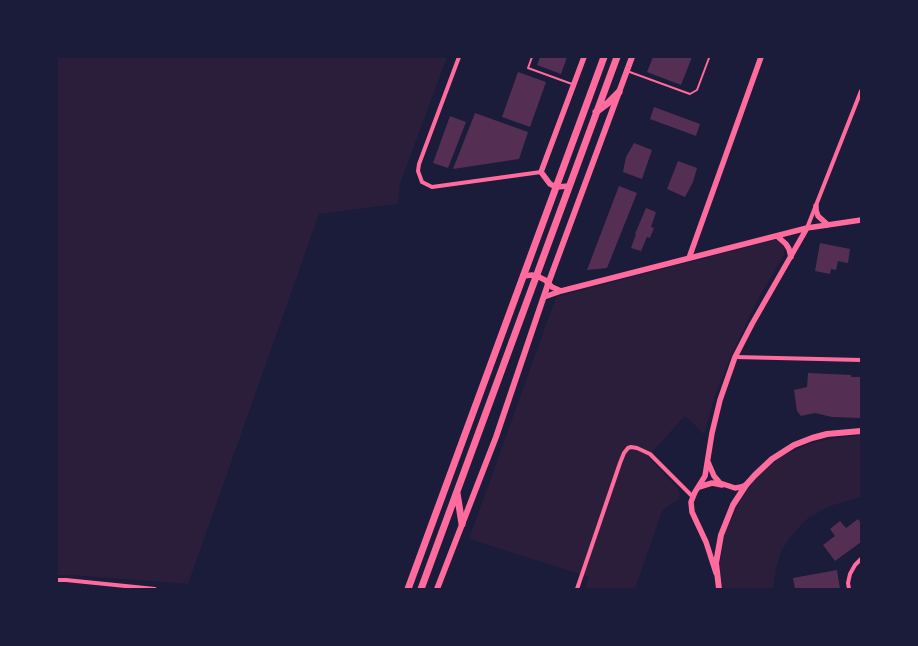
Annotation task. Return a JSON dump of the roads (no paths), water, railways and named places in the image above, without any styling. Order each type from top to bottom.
[{"type":"main road","points":[[408,589],[604,57]]},
{"type":"main road","points":[[421,589],[617,57]]},
{"type":"main road","points":[[437,589],[496,437],[548,284],[632,57]]},
{"type":"main road","points":[[596,112],[619,92]]},
{"type":"main road","points":[[719,589],[716,554],[720,535],[733,505],[746,484],[764,466],[794,445],[827,434],[861,431]]},
{"type":"main road","points":[[457,493],[462,524]]},
{"type":"street","points":[[459,57],[418,164],[418,171],[422,182],[432,187],[541,172]]},
{"type":"street","points":[[541,172],[584,57]]},
{"type":"street","points":[[689,258],[761,57]]},
{"type":"street","points":[[717,578],[706,542],[691,507],[693,497],[705,476],[720,400],[735,357],[752,324],[807,228],[861,91]]},
{"type":"street","points":[[856,105],[861,104]]},
{"type":"street","points":[[541,172],[550,184],[556,187],[569,186]]},
{"type":"street","points":[[816,206],[818,216],[828,225]]},
{"type":"street","points":[[544,297],[561,291],[807,228],[861,220]]},
{"type":"street","points":[[777,236],[786,244],[791,257]]},
{"type":"street","points":[[523,276],[536,276],[544,279],[555,289],[561,291]]},
{"type":"street","points":[[735,357],[861,360]]},
{"type":"street","points":[[577,589],[620,463],[628,448],[631,447],[643,450],[650,454],[693,497]]},
{"type":"street","points":[[708,460],[714,476],[724,485]]},
{"type":"street","points":[[699,487],[712,483],[735,488],[742,487],[746,484]]},
{"type":"street","points":[[849,589],[848,584],[850,574],[855,565],[861,559]]},
{"type":"street","points":[[57,580],[155,589]]},
{"type":"lane","points":[[532,57],[528,68],[574,84]]},
{"type":"lane","points":[[626,71],[690,94],[696,90],[709,58]]}]
